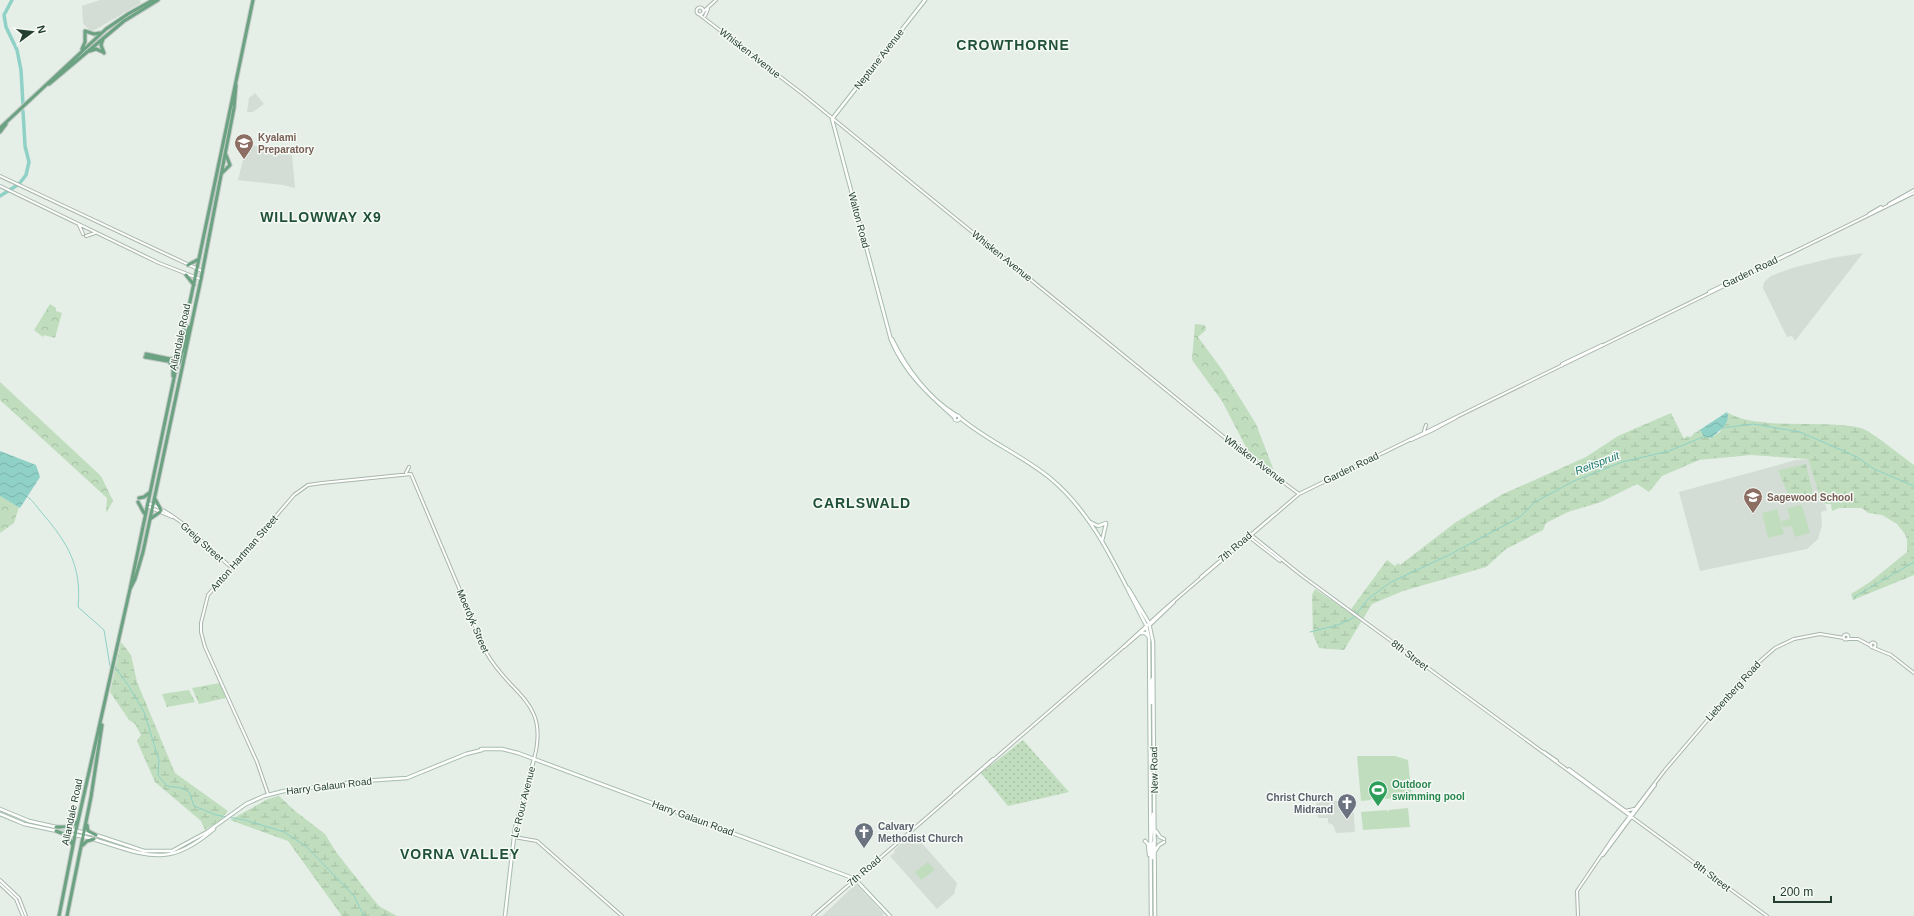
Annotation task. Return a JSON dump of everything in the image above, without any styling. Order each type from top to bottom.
[{"type":"main road","points":[[49,84],[77,55],[86,42],[85,31],[96,34],[153,0]]},
{"type":"main road","points":[[77,55],[131,16],[158,0]]},
{"type":"main road","name":"Allandale Road","points":[[60,916],[76,830],[130,589],[254,0]]},
{"type":"main road","name":"Neptune Avenue","points":[[832,119],[925,0]]},
{"type":"main road","points":[[0,128],[86,52],[106,29]]},
{"type":"main road","points":[[86,52],[94,49],[103,52],[101,43],[105,36]]},
{"type":"main road","name":"Allandale Road","points":[[130,589],[135,579],[150,521],[154,496],[201,279],[234,108],[236,86]]},
{"type":"main road","name":"Walton Road","points":[[832,119],[885,322],[896,348],[914,376],[934,398],[955,416],[955,420],[958,419],[967,424],[1038,470],[1059,485],[1077,504]]},
{"type":"main road","points":[[0,132],[7,123]]},
{"type":"main road","points":[[221,174],[230,165],[225,154]]},
{"type":"main road","points":[[188,265],[199,259]]},
{"type":"main road","points":[[186,275],[194,285]]},
{"type":"main road","points":[[182,340],[178,354],[174,358],[146,355],[177,364],[180,362],[192,318]]},
{"type":"main road","points":[[148,349],[150,355]]},
{"type":"main road","points":[[169,362],[174,370],[173,384]]},
{"type":"main road","points":[[145,517],[138,500],[150,491]]},
{"type":"main road","points":[[150,521],[153,516],[161,511],[155,502],[154,496]]},
{"type":"main road","points":[[1077,504],[1102,543],[1149,624]]},
{"type":"main road","points":[[1077,504],[1108,554]]},
{"type":"main road","points":[[1088,520],[1098,526],[1106,524],[1102,536],[1102,543]]},
{"type":"main road","points":[[1122,579],[1146,626]]},
{"type":"main road","name":"New Road","points":[[1149,624],[1153,642],[1155,916]]},
{"type":"main road","name":"New Road","points":[[1146,626],[1149,638],[1151,916]]},
{"type":"main road","points":[[1140,633],[1145,633],[1149,638]]},
{"type":"main road","points":[[1149,707],[1151,682],[1153,678]]},
{"type":"main road","name":"Allandale Road","points":[[66,916],[87,816],[103,713]]},
{"type":"main road","name":"Harry Galaun Road","points":[[0,809],[28,821],[84,832],[144,855],[165,855],[175,853],[192,845],[252,801],[268,794],[363,781],[407,778],[465,752],[502,749],[534,759],[855,879],[890,916]]},
{"type":"main road","name":"Le Roux Avenue","points":[[505,916],[517,820],[534,759]]},
{"type":"main road","points":[[1150,842],[1152,837],[1155,810]]},
{"type":"main road","name":"Harry Galaun Road","points":[[0,814],[24,824],[83,837],[95,837]]},
{"type":"main road","points":[[56,827],[73,826],[79,816]]},
{"type":"main road","points":[[80,851],[86,841],[95,837],[87,829],[87,816]]},
{"type":"main road","points":[[1155,827],[1158,835],[1164,841],[1159,845],[1155,852]]},
{"type":"main road","points":[[56,831],[70,837],[72,850]]},
{"type":"main road","points":[[1150,876],[1152,845],[1155,839]]},
{"type":"main road","points":[[1145,841],[1148,844],[1150,857]]},
{"type":"main road","points":[[1155,910],[1159,916]]},
{"type":"street","points":[[706,17],[709,8],[716,0]]},
{"type":"street","points":[[703,10],[700,15],[696,10],[699,8],[703,10],[709,8]]},
{"type":"street","points":[[703,10],[706,17]]},
{"type":"street","name":"Whisken Avenue","points":[[700,15],[706,17],[1230,442],[1299,494]]},
{"type":"street","points":[[0,176],[202,271]]},
{"type":"street","points":[[0,186],[186,275],[201,279]]},
{"type":"street","name":"Garden Road","points":[[1299,494],[1581,354],[1610,342],[1914,192]]},
{"type":"street","points":[[78,224],[83,234]]},
{"type":"street","points":[[86,236],[96,233]]},
{"type":"street","name":"Garden Road","points":[[1403,442],[1431,431],[1458,416]]},
{"type":"street","points":[[1423,432],[1426,425]]},
{"type":"street","points":[[405,474],[409,467]]},
{"type":"street","name":"Anton Hartman Street","points":[[268,794],[257,762],[208,654],[201,632],[202,618],[207,596],[294,495],[304,487],[322,483],[411,474]]},
{"type":"street","name":"Moerdyk Street","points":[[411,474],[486,652],[498,672],[531,704],[538,729],[538,742],[534,759]]},
{"type":"street","name":"7th Road","points":[[1120,650],[1196,582],[1299,494]]},
{"type":"street","name":"Greig Street","points":[[147,505],[174,517],[189,527],[231,567]]},
{"type":"street","name":"8th Street","points":[[1250,536],[1767,916]]},
{"type":"street","name":"7th Road","points":[[813,916],[1140,633],[1146,626]]},
{"type":"street","name":"Liebenberg Road","points":[[1578,916],[1577,893],[1634,808],[1751,669],[1775,648],[1799,638],[1820,634],[1844,637]]},
{"type":"street","points":[[1844,637],[1849,636],[1867,643],[1876,644]]},
{"type":"street","points":[[1844,637],[1848,639],[1854,638]]},
{"type":"street","points":[[1871,644],[1874,648],[1879,649],[1914,673]]},
{"type":"street","points":[[1874,648],[1876,644]]},
{"type":"street","points":[[1876,644],[1879,649]]},
{"type":"street","name":"Liebenberg Road","points":[[1592,870],[1630,816],[1666,769]]},
{"type":"street","points":[[1626,820],[1625,811],[1634,808]]},
{"type":"street","points":[[514,837],[536,840],[622,916]]},
{"type":"street","points":[[0,880],[19,898],[26,916]]},
{"type":"street","points":[[0,884],[16,899],[23,916]]},
{"type":"shaded area","points":[[100,0],[140,0],[141,3],[91,32],[83,23],[82,6]]},
{"type":"shaded area","points":[[255,93],[264,104],[253,112],[247,112],[249,98]]},
{"type":"shaded area","points":[[247,144],[292,155],[295,188],[283,185],[238,180]]},
{"type":"shaded area","points":[[1863,253],[1795,341],[1792,336],[1787,337],[1763,288],[1764,282],[1771,276],[1792,268],[1832,258]]},
{"type":"shaded area","name":"Sagewood School","points":[[1809,459],[1820,496],[1823,498],[1827,510],[1821,512],[1822,525],[1818,539],[1807,549],[1700,571],[1679,492],[1796,460]]},
{"type":"shaded area","points":[[1353,801],[1355,832],[1336,833],[1333,825],[1328,823],[1328,818],[1318,818],[1316,802]]},
{"type":"shaded area","points":[[913,833],[957,883],[954,894],[937,909],[890,856],[895,852],[894,850]]},
{"type":"shaded area","points":[[856,884],[884,914],[882,916],[822,916]]},
{"type":"green space","points":[[50,304],[56,308],[56,311],[62,313],[55,338],[44,335],[43,337],[34,330]]},
{"type":"green space","points":[[1195,324],[1205,325],[1206,330],[1198,337],[1223,371],[1256,424],[1274,471],[1248,451],[1222,401],[1192,360]]},
{"type":"green space","points":[[0,382],[101,476],[113,501],[106,513],[107,498],[0,400]]},
{"type":"green space","name":"Reitspruit","points":[[1671,413],[1684,439],[1687,436],[1691,437],[1694,433],[1701,430],[1710,439],[1720,432],[1728,413],[1757,422],[1829,424],[1861,428],[1872,434],[1914,465],[1914,575],[1853,600],[1851,594],[1870,582],[1907,552],[1907,539],[1897,524],[1882,515],[1868,513],[1862,508],[1839,508],[1832,511],[1831,504],[1825,504],[1823,498],[1820,497],[1808,459],[1751,455],[1699,460],[1662,476],[1649,492],[1637,484],[1601,502],[1568,512],[1546,523],[1543,530],[1506,549],[1486,567],[1403,591],[1372,604],[1344,650],[1319,648],[1313,634],[1312,595],[1315,589],[1349,612],[1387,560],[1395,566],[1398,563],[1400,565],[1456,522],[1503,494],[1586,457],[1618,436]]},
{"type":"green space","points":[[1806,464],[1813,494],[1790,499],[1778,470]]},
{"type":"green space","points":[[0,496],[19,507],[14,523],[0,533]]},
{"type":"green space","points":[[1802,505],[1810,533],[1795,537],[1792,526],[1783,527],[1781,521],[1790,519],[1787,508]]},
{"type":"green space","points":[[1777,509],[1784,534],[1768,538],[1762,513]]},
{"type":"green space","points":[[121,642],[131,655],[137,682],[175,773],[228,811],[220,820],[205,830],[201,821],[155,782],[137,741],[141,735],[135,724],[129,720],[110,692]]},
{"type":"green space","points":[[220,683],[226,698],[199,704],[192,688]]},
{"type":"green space","points":[[189,690],[195,702],[167,707],[162,694]]},
{"type":"green space","points":[[1023,740],[1069,792],[1008,806],[981,773]]},
{"type":"green space","points":[[1357,756],[1395,756],[1408,760],[1412,798],[1371,799],[1361,801]]},
{"type":"green space","points":[[279,796],[295,811],[325,834],[336,852],[379,906],[397,916],[342,916],[288,841],[230,820],[268,799]]},
{"type":"green space","points":[[1408,808],[1410,827],[1363,830],[1361,812],[1387,810],[1387,812],[1389,810]]},
{"type":"green space","points":[[928,862],[935,870],[921,880],[915,872]]},
{"type":"water","points":[[1727,412],[1728,416],[1726,423],[1712,438],[1704,437],[1701,431],[1698,431]]},
{"type":"water","points":[[0,451],[36,465],[40,477],[20,508],[0,496]]},
{"type":"waterway","points":[[12,0],[4,15],[6,27],[17,50],[21,70],[23,105]]},
{"type":"waterway","points":[[0,196],[19,184],[26,175],[29,162],[25,146],[23,111]]},
{"type":"waterway","name":"Reitspruit","points":[[1722,428],[1753,424],[1800,432],[1857,457],[1874,469],[1914,486]]},
{"type":"waterway","name":"Reitspruit","points":[[1310,632],[1338,625],[1353,618],[1369,598],[1391,582],[1449,555],[1520,517],[1535,502],[1574,481],[1622,462],[1669,451],[1705,436]]},
{"type":"waterway","points":[[28,497],[51,524],[66,545],[78,580],[78,607],[104,630],[110,666]]},
{"type":"waterway","points":[[1854,597],[1914,562]]},
{"type":"waterway","points":[[115,667],[144,712],[159,760],[158,775],[167,786],[182,788],[189,792],[194,806],[216,815],[245,820],[284,832],[306,846],[354,896],[364,916]]},
{"type":"place","name":"Kyalami Preparatory","points":[[244,160]]},
{"type":"place","name":"Sagewood School","points":[[1753,514]]},
{"type":"place","name":"Outdoor swimming pool","points":[[1378,807]]},
{"type":"place","name":"Christ Church Midrand","points":[[1347,820]]},
{"type":"place","name":"Calvary Methodist Church","points":[[864,849]]},
{"type":"district","name":"CROWTHORNE","points":[[1013,45]]},
{"type":"district","name":"WILLOWWAY X9","points":[[321,217]]},
{"type":"district","name":"CARLSWALD","points":[[862,503]]},
{"type":"district","name":"VORNA VALLEY","points":[[460,854]]}]
